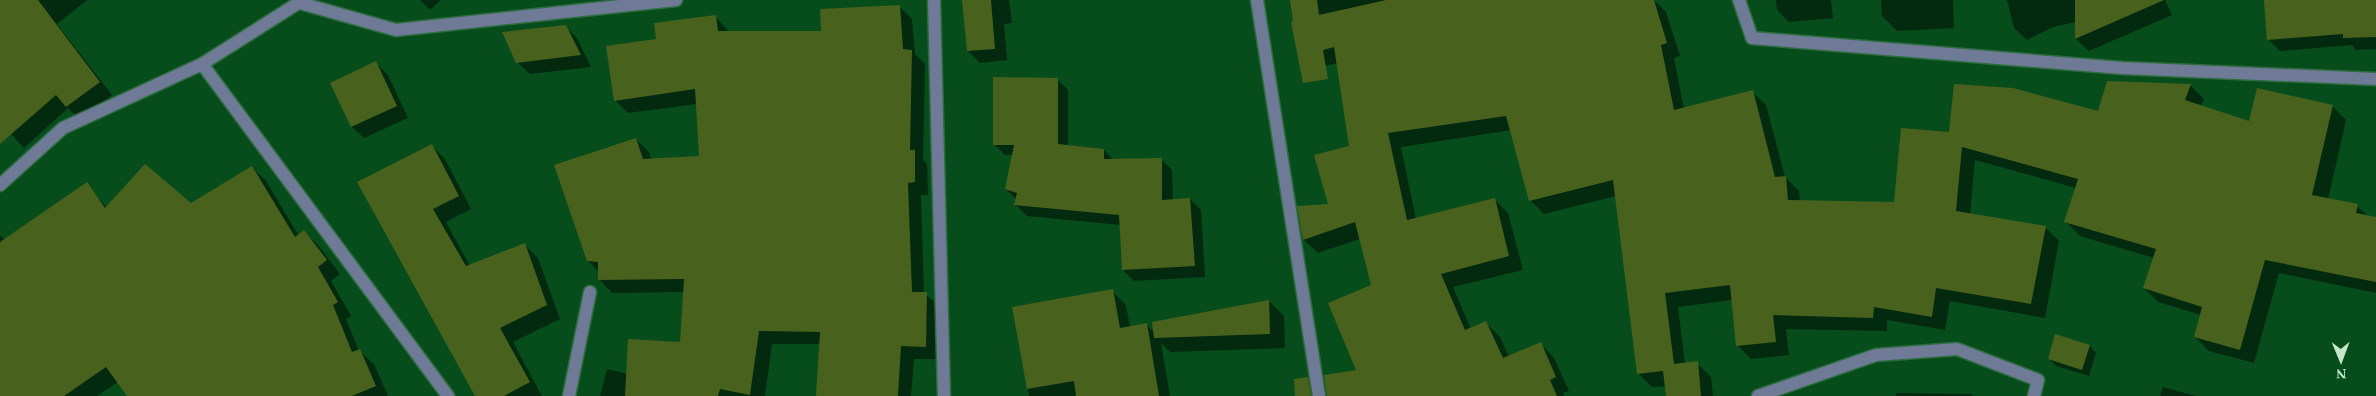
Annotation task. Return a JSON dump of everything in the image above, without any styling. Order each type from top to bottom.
[{"type":"street","points":[[0,185],[63,128],[202,64],[301,2],[396,30],[676,0]]},
{"type":"street","points":[[934,0],[944,396]]},
{"type":"street","points":[[1257,0],[1320,396]]},
{"type":"street","points":[[1739,0],[1752,38],[2122,68],[2376,79]]},
{"type":"street","points":[[202,64],[448,396]]},
{"type":"street","points":[[569,396],[590,292]]},
{"type":"street","points":[[1758,396],[1876,356],[1957,349],[2038,380],[2034,396]]},
{"type":"building","points":[[0,0],[38,0],[100,82],[66,107],[56,95],[0,144]]},
{"type":"building","points":[[962,0],[991,0],[995,49],[967,51]]},
{"type":"building","points":[[1290,0],[1317,0],[1319,15],[1386,0],[1654,0],[1667,43],[1661,45],[1674,110],[1753,90],[1775,177],[1786,176],[1788,200],[1894,202],[1901,128],[1949,132],[1954,84],[2013,88],[2098,111],[2107,81],[2191,84],[2185,100],[2249,121],[2257,88],[2333,105],[2312,195],[2358,204],[2356,213],[2376,217],[2376,282],[2265,260],[2240,350],[2194,337],[2202,307],[2143,288],[2156,249],[2064,222],[2078,179],[1962,147],[1956,211],[2046,226],[2031,304],[1936,288],[1932,317],[1874,307],[1873,318],[1773,315],[1776,342],[1736,346],[1730,285],[1665,293],[1674,364],[1698,361],[1701,396],[1666,396],[1663,371],[1637,374],[1613,180],[1529,201],[1506,116],[1388,133],[1407,220],[1495,198],[1509,256],[1441,274],[1465,330],[1486,321],[1503,358],[1541,342],[1556,377],[1550,380],[1557,396],[1327,396],[1324,375],[1356,370],[1328,303],[1371,285],[1355,222],[1303,240],[1297,206],[1328,204],[1314,155],[1349,146],[1334,47],[1323,50],[1328,79],[1303,83],[1291,22],[1293,21]]},
{"type":"building","points":[[2075,0],[2164,0],[2075,39]]},
{"type":"building","points":[[2264,0],[2376,0],[2376,37],[2343,38],[2343,34],[2267,40]]},
{"type":"building","points":[[900,5],[903,49],[912,50],[910,150],[915,150],[915,182],[908,183],[912,292],[927,292],[926,347],[901,346],[898,396],[816,396],[820,332],[759,331],[750,395],[720,389],[718,396],[625,396],[628,339],[680,342],[684,279],[598,280],[598,262],[587,261],[554,165],[636,138],[643,159],[699,156],[695,89],[614,101],[606,46],[656,39],[654,23],[716,15],[718,31],[821,31],[820,9]]},
{"type":"building","points":[[566,25],[581,55],[516,63],[502,32]]},
{"type":"building","points":[[376,61],[397,106],[351,127],[330,83]]},
{"type":"building","points":[[993,77],[1058,78],[1058,144],[1104,149],[1104,159],[1162,158],[1162,200],[1190,198],[1195,266],[1122,270],[1119,215],[1014,205],[1017,193],[1005,189],[1014,145],[993,145]]},
{"type":"building","points":[[432,144],[459,196],[433,209],[466,266],[525,243],[547,305],[500,328],[530,382],[504,396],[475,396],[357,182]]},
{"type":"building","points":[[145,164],[191,203],[252,166],[295,237],[304,230],[327,260],[318,267],[338,302],[333,305],[352,352],[360,349],[376,386],[352,396],[127,396],[106,367],[64,396],[0,396],[0,242],[87,182],[105,208]]},
{"type":"building","points":[[1113,289],[1120,328],[1147,323],[1159,396],[1076,396],[1074,381],[1027,389],[1012,307]]},
{"type":"building","points":[[1269,300],[1270,334],[1154,338],[1152,322]]},
{"type":"building","points":[[2055,334],[2090,345],[2082,370],[2048,359]]},
{"type":"building","points":[[1308,377],[1311,396],[1295,396],[1294,379]]}]
